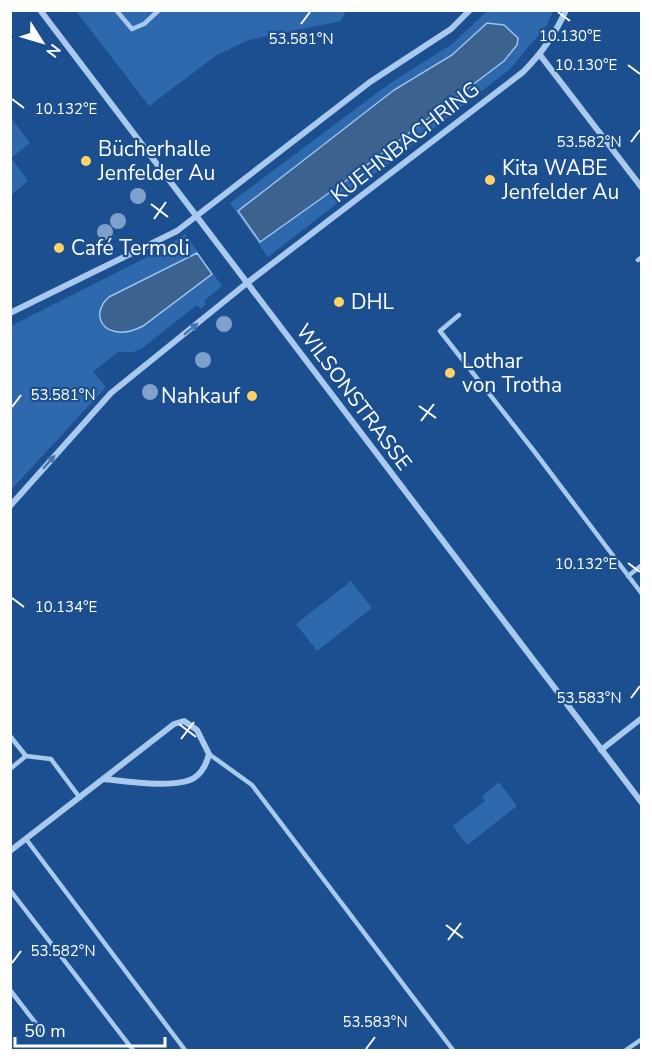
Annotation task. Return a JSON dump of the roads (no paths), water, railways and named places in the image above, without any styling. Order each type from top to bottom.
[{"type":"street","name":"WILSONSTRASSE","points":[[40,10],[642,803]]},
{"type":"street","points":[[10,313],[177,231],[370,82],[450,29],[470,10]]},
{"type":"street","name":"KUEHNBACHRING","points":[[10,506],[111,393],[247,284],[500,90],[540,55],[566,10]]},
{"type":"street","points":[[540,55],[642,188]]},
{"type":"street","points":[[601,750],[642,718]]},
{"type":"street","points":[[10,851],[174,724],[184,721],[197,730],[209,754],[206,765],[194,778],[171,785],[104,779]]},
{"type":"lane","points":[[116,10],[132,29],[144,24],[159,10]]},
{"type":"lane","points":[[459,315],[440,331],[642,594]]},
{"type":"lane","points":[[628,576],[642,565]]},
{"type":"lane","points":[[10,736],[26,756],[51,759],[80,798]]},
{"type":"lane","points":[[209,754],[252,785],[453,1050]]},
{"type":"lane","points":[[10,769],[26,756]]},
{"type":"lane","points":[[26,839],[185,1050]]},
{"type":"lane","points":[[10,890],[134,1050]]},
{"type":"lane","points":[[10,990],[44,1034]]},
{"type":"lane","points":[[626,1050],[642,1039]]},
{"type":"place","name":"Bücherhalle Jenfelder Au","points":[[86,161]]},
{"type":"place","name":"Kita WABE Jenfelder Au","points":[[490,180]]},
{"type":"place","name":"Café Termoli","points":[[59,248]]},
{"type":"place","name":"DHL","points":[[339,302]]},
{"type":"place","name":"Lothar von Trotha","points":[[450,373]]},
{"type":"place","name":"Nahkauf","points":[[252,396]]}]
